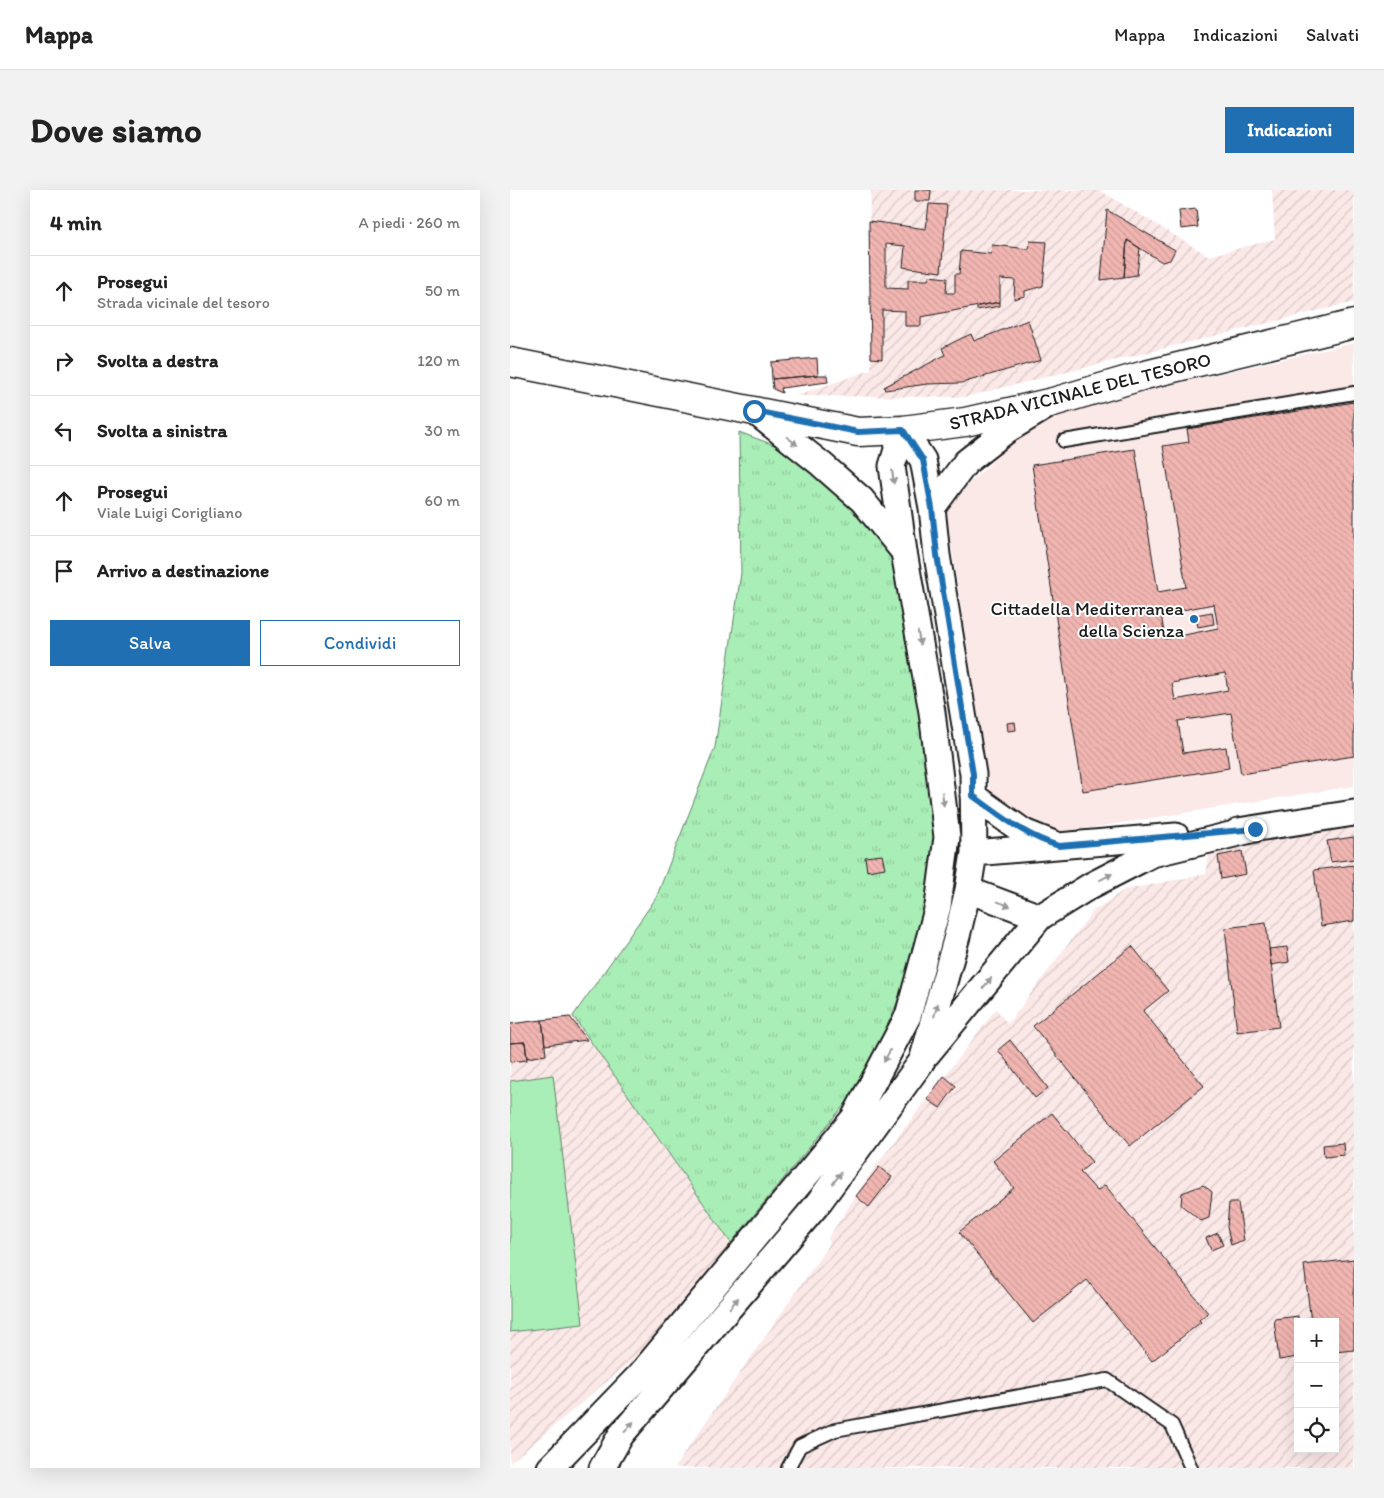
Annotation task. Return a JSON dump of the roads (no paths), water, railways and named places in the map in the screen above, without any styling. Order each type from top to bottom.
[{"type":"main road","name":"STRADA VICINALE DEL TESORO","points":[[510,362],[858,432],[903,430],[965,422],[1054,402],[1145,375],[1354,324]]},
{"type":"street","points":[[932,508],[966,462],[1007,430],[1054,402]]},
{"type":"street","points":[[754,411],[821,464],[862,500],[904,552]]},
{"type":"street","points":[[903,430],[923,460],[973,774],[974,853],[968,890],[922,1061]]},
{"type":"street","points":[[550,1468],[640,1375],[854,1118],[908,1016],[938,906],[947,837],[932,712],[904,552],[892,466],[903,430]]},
{"type":"street","points":[[973,796],[1024,832],[1059,846]]},
{"type":"street","points":[[974,853],[1255,829],[1354,813]]},
{"type":"street","points":[[602,1468],[622,1435],[816,1206],[922,1061],[1040,917],[1090,886],[1152,854],[1255,829]]},
{"type":"street","points":[[968,890],[1040,917]]},
{"type":"lane","points":[[1064,440],[1354,393]]},
{"type":"lane","points":[[788,1468],[800,1446],[835,1430],[1107,1380],[1172,1425],[1191,1468]]},
{"type":"place","name":"Cittadella Mediterranea della Scienza","points":[[1194,619]]}]
